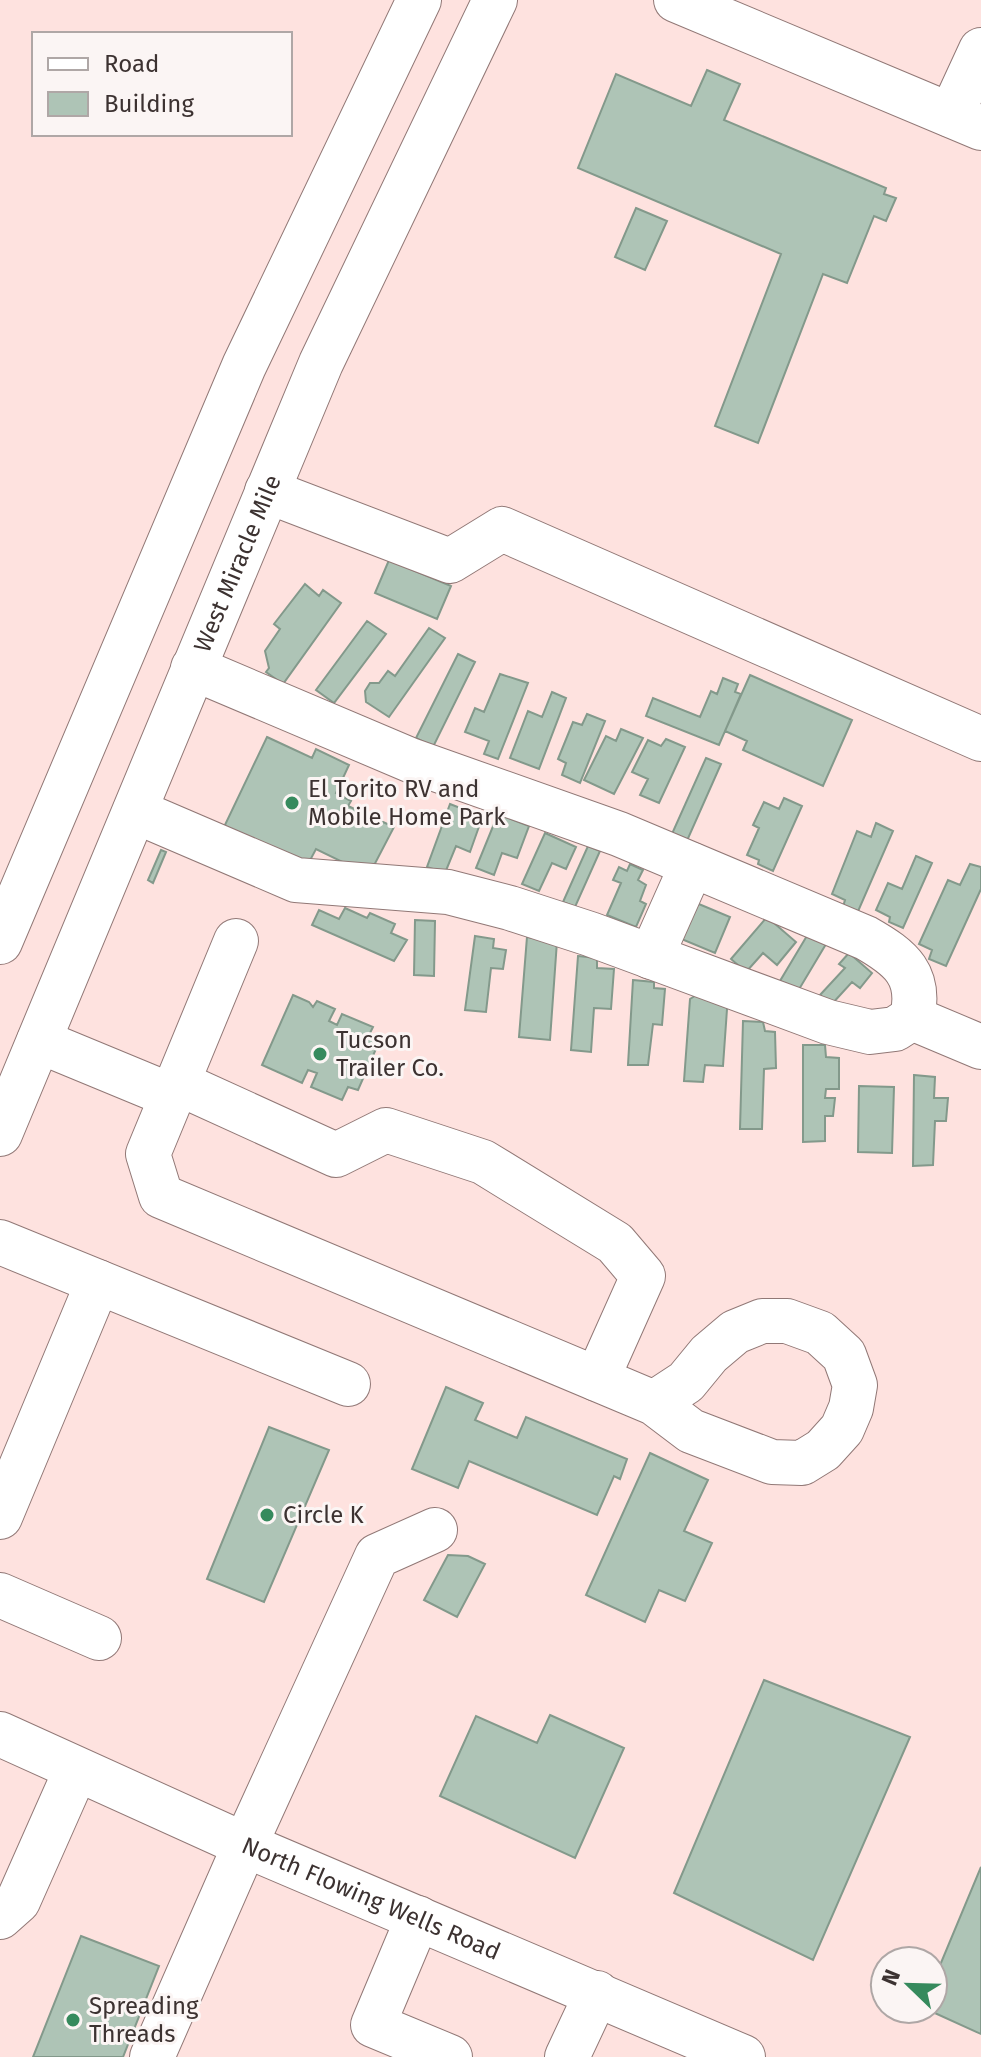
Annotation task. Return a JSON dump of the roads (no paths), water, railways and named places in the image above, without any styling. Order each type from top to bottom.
[{"type":"main road","points":[[0,942],[238,379],[419,0]]},
{"type":"main road","name":"West Miracle Mile","points":[[0,1134],[340,322],[495,0]]},
{"type":"main road","points":[[676,0],[966,121],[981,50]]},
{"type":"main road","points":[[267,491],[450,561],[502,529],[981,739]]},
{"type":"main road","points":[[135,811],[296,880],[448,892],[510,908],[842,1025],[870,1032],[895,1029],[912,1018],[917,997],[909,974],[895,957],[866,938],[619,834],[410,760],[193,668]]},
{"type":"main road","points":[[651,957],[692,865]]},
{"type":"main road","points":[[236,941],[148,1154],[161,1196],[654,1403]]},
{"type":"main road","points":[[912,1018],[981,1047]]},
{"type":"main road","points":[[39,1041],[175,1089],[336,1155],[386,1130],[483,1162],[615,1243],[643,1276],[597,1379]]},
{"type":"main road","points":[[0,1242],[348,1384]]},
{"type":"main road","points":[[0,1517],[98,1282]]},
{"type":"main road","points":[[152,2057],[377,1556],[435,1530]]},
{"type":"main road","points":[[0,1595],[99,1638]]},
{"type":"main road","name":"North Flowing Wells Road","points":[[0,1734],[245,1845],[597,1993],[667,2042],[743,2057]]},
{"type":"main road","points":[[0,1917],[18,1901],[76,1770]]},
{"type":"main road","points":[[418,1918],[373,2025],[450,2057]]},
{"type":"main road","points":[[567,2057],[597,1993]]},
{"type":"place","name":"El Torito RV and Mobile Home Park","points":[[292,803]]},
{"type":"place","name":"Tucson Trailer Co.","points":[[320,1054]]},
{"type":"place","name":"Circle K","points":[[267,1515]]},
{"type":"place","name":"Spreading Threads","points":[[73,2020]]}]
